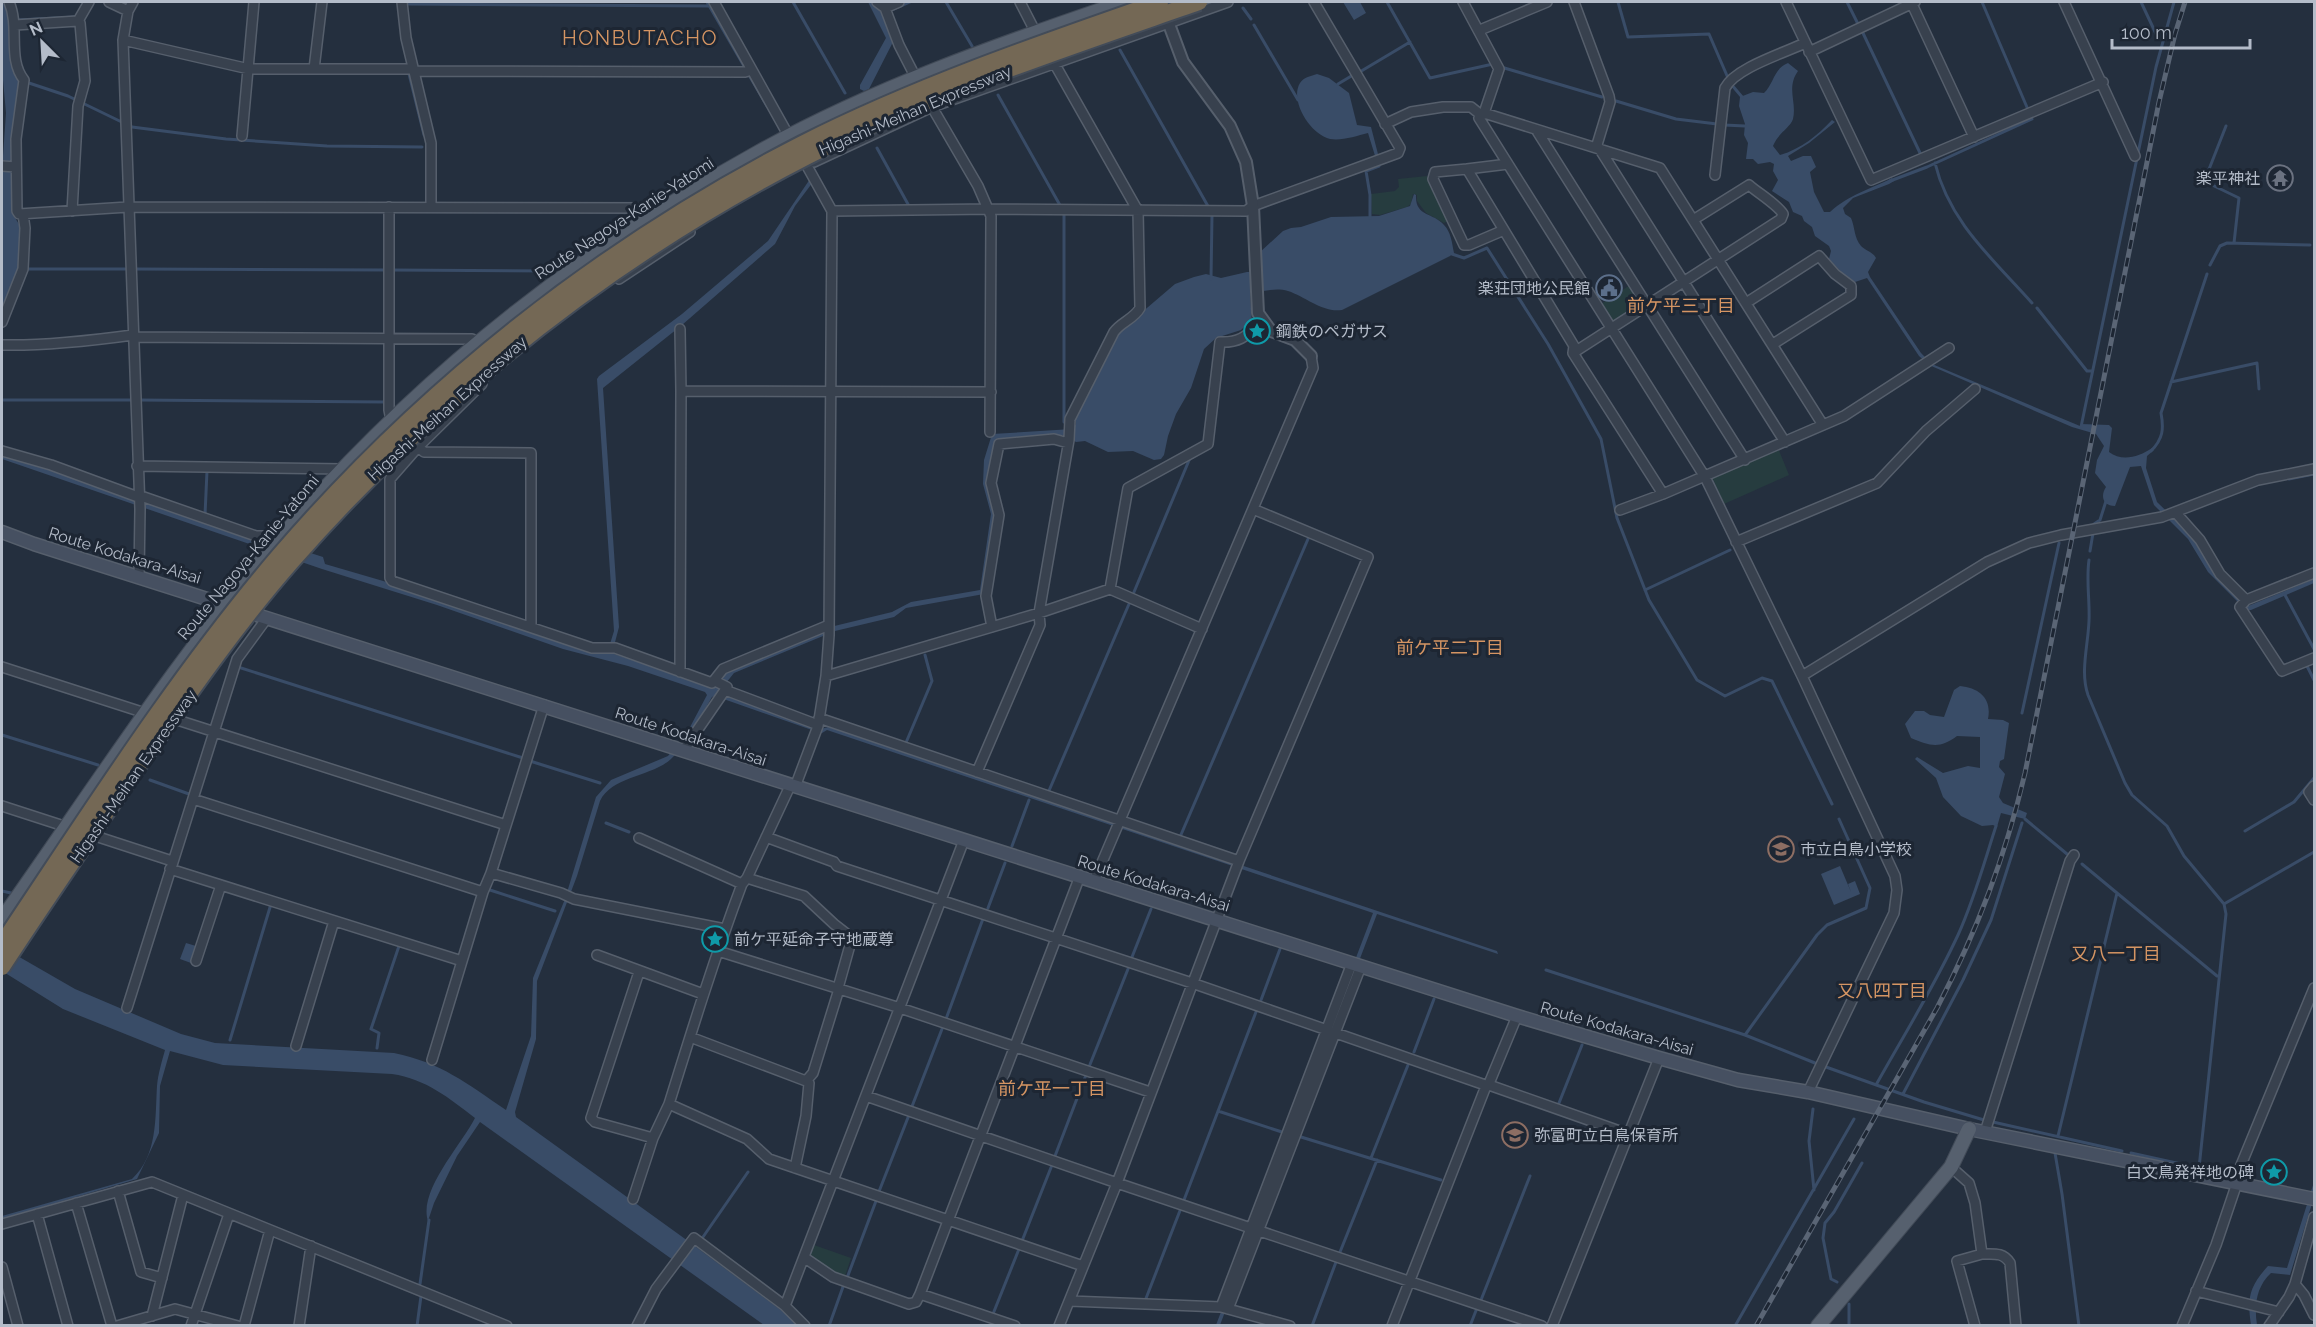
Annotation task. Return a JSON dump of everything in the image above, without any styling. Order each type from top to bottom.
[{"type":"highway","name":"Higashi-Meihan Expressway","points":[[2,944],[170,698],[279,556],[388,440],[481,356],[549,301],[632,243],[707,196],[803,144],[973,68],[1160,2]]},
{"type":"highway","name":"Higashi-Meihan Expressway","points":[[2,967],[180,705],[290,563],[355,491],[489,366],[558,311],[639,255],[714,207],[809,155],[892,116],[979,81],[1199,2]]},
{"type":"main road","name":"Route Nagoya-Kanie-Yatomi","points":[[2,919],[145,712],[226,604],[281,537],[343,469],[392,420],[477,342],[583,261],[702,185],[789,136],[915,78],[1035,32],[1124,2]]},
{"type":"main road","name":"Route Kodakara-Aisai","points":[[2,532],[792,786],[1517,1016],[1659,1058],[1738,1080],[1808,1092],[1970,1129],[2311,1198]]},
{"type":"main road","points":[[1818,1326],[1951,1167],[1970,1129]]},
{"type":"street","points":[[9,2],[15,24],[16,68],[24,82],[14,166],[19,214],[128,207],[666,208]]},
{"type":"street","points":[[78,21],[89,2]]},
{"type":"street","points":[[109,2],[128,11]]},
{"type":"street","points":[[133,2],[128,11],[123,40],[140,509],[139,577]]},
{"type":"street","points":[[242,136],[254,2]]},
{"type":"street","points":[[315,69],[322,2]]},
{"type":"street","points":[[402,2],[405,38],[431,142],[431,207]]},
{"type":"street","points":[[633,1199],[653,1138],[669,1104],[702,994],[725,929],[745,881],[792,786],[817,725],[826,676],[829,630],[832,211],[714,2]]},
{"type":"street","points":[[877,2],[885,8],[915,78],[990,209],[990,432]]},
{"type":"street","points":[[885,8],[899,2]]},
{"type":"street","points":[[977,771],[1040,625],[1039,613],[1069,441],[1070,419],[1114,332],[1120,325],[1137,314],[1140,308],[1138,211],[1020,2]]},
{"type":"street","points":[[1094,881],[1312,368],[1311,356],[1296,340],[1271,331],[1258,313],[1253,206],[1246,162],[1218,109],[1183,62],[1160,2]]},
{"type":"street","points":[[829,630],[723,669],[712,683],[615,648],[592,648],[392,581],[390,578],[390,479],[418,447],[492,374],[582,304],[722,211],[808,165],[932,107],[1228,2]]},
{"type":"street","points":[[832,211],[990,209],[1246,211],[1253,206],[1398,153],[1400,148],[1314,2]]},
{"type":"street","points":[[1463,2],[1499,69],[1483,114],[1479,118],[1705,477],[1885,850],[1895,876],[1898,890],[1894,913],[1808,1092]]},
{"type":"street","points":[[1480,30],[1547,2]]},
{"type":"street","points":[[1575,2],[1610,102],[1598,148],[1785,442]]},
{"type":"street","points":[[1786,2],[1870,180],[2103,82]]},
{"type":"street","points":[[1715,174],[1725,88],[1728,82],[1739,73],[1807,48],[1912,2],[1974,136]]},
{"type":"street","points":[[2064,2],[2103,82],[2135,156]]},
{"type":"street","points":[[15,24],[78,21]]},
{"type":"street","points":[[72,211],[79,103],[85,81],[78,21]]},
{"type":"street","points":[[123,40],[249,69],[745,72],[752,70]]},
{"type":"street","points":[[1385,124],[1411,112],[1433,108],[1471,107],[1483,114],[1660,168],[1824,425]]},
{"type":"street","points":[[1537,131],[1745,460]]},
{"type":"street","points":[[1504,230],[1468,246],[1464,244],[1433,179],[1435,172],[1508,164]]},
{"type":"street","points":[[2,166],[14,166]]},
{"type":"street","points":[[1467,169],[1574,346],[1573,353],[1663,494]]},
{"type":"street","points":[[1573,353],[1781,219],[1781,211],[1749,185],[1694,220]]},
{"type":"street","points":[[389,207],[389,410],[392,420]]},
{"type":"street","points":[[2,322],[23,269],[25,228],[23,214]]},
{"type":"street","points":[[1746,303],[1819,256],[1835,274],[1851,286],[1851,295],[1773,344]]},
{"type":"street","points":[[1110,589],[1128,488],[1208,444],[1220,342],[1234,343],[1263,321]]},
{"type":"street","points":[[680,328],[680,672]]},
{"type":"street","points":[[2,345],[73,344],[133,336],[472,339],[477,342]]},
{"type":"street","points":[[1620,510],[1705,477],[1844,416],[1949,348]]},
{"type":"street","points":[[1736,542],[1877,483],[1926,431],[1975,389]]},
{"type":"street","points":[[681,391],[990,392]]},
{"type":"street","points":[[992,627],[986,596],[999,515],[991,483],[999,444],[1054,439],[1069,441]]},
{"type":"street","points":[[418,447],[424,453],[531,453],[531,627]]},
{"type":"street","points":[[2,451],[51,465],[256,536],[281,537]]},
{"type":"street","points":[[137,466],[343,469]]},
{"type":"street","points":[[1802,676],[1987,562],[2029,543],[2169,514],[2258,480],[2314,469]]},
{"type":"street","points":[[1059,1326],[1117,1183],[1237,865],[1368,557],[1253,509]]},
{"type":"street","points":[[2169,514],[2199,540],[2220,574],[2244,602],[2282,671],[2314,658]]},
{"type":"street","points":[[2244,602],[2314,573]]},
{"type":"street","points":[[826,676],[1039,613],[1110,589],[1202,629]]},
{"type":"street","points":[[127,1008],[237,659],[267,618]]},
{"type":"street","points":[[2,667],[214,731],[506,825]]},
{"type":"street","points":[[715,681],[725,688],[817,725],[977,771],[1237,865]]},
{"type":"street","points":[[677,749],[714,704],[720,700],[725,688]]},
{"type":"street","points":[[432,1060],[483,892],[544,705]]},
{"type":"street","points":[[2314,786],[2309,792],[2314,800]]},
{"type":"street","points":[[193,799],[483,892]]},
{"type":"street","points":[[2,806],[67,827],[221,885],[462,961]]},
{"type":"street","points":[[766,837],[834,862],[837,866],[1192,983],[1411,1058],[1437,1070],[1628,1134]]},
{"type":"street","points":[[639,838],[745,881],[804,896],[852,938],[813,1073],[806,1081]]},
{"type":"street","points":[[785,1306],[964,840]]},
{"type":"street","points":[[1985,1132],[2070,861],[2074,855]]},
{"type":"street","points":[[491,873],[568,896],[725,929]]},
{"type":"street","points":[[805,1258],[833,1277],[909,1304],[915,1302],[1080,876]]},
{"type":"street","points":[[196,962],[221,885]]},
{"type":"street","points":[[296,1046],[334,921]]},
{"type":"street","points":[[718,951],[900,1008],[1150,1092]]},
{"type":"street","points":[[597,955],[702,994]]},
{"type":"street","points":[[1224,1308],[1357,965]]},
{"type":"street","points":[[639,972],[591,1118],[595,1122],[653,1138]]},
{"type":"street","points":[[2182,1326],[2224,1224],[2235,1183],[2314,988]]},
{"type":"street","points":[[1392,1326],[1487,1085],[1517,1016]]},
{"type":"street","points":[[690,1037],[809,1083],[806,1116],[795,1168]]},
{"type":"street","points":[[1552,1326],[1659,1058]]},
{"type":"street","points":[[866,1096],[1542,1326]]},
{"type":"street","points":[[669,1104],[747,1139],[769,1159],[1083,1266]]},
{"type":"street","points":[[1951,1167],[1969,1183],[1975,1203],[1982,1254]]},
{"type":"street","points":[[2,1224],[152,1182],[507,1326]]},
{"type":"street","points":[[118,1191],[141,1272],[162,1278]]},
{"type":"street","points":[[152,1316],[183,1195]]},
{"type":"street","points":[[76,1203],[112,1326]]},
{"type":"street","points":[[37,1214],[68,1326]]},
{"type":"street","points":[[191,1326],[229,1214]]},
{"type":"street","points":[[2269,1326],[2295,1284],[2314,1217]]},
{"type":"street","points":[[119,1325],[175,1309],[238,1325],[270,1230]]},
{"type":"street","points":[[637,1326],[656,1289],[694,1238],[785,1306],[805,1326]]},
{"type":"street","points":[[299,1326],[311,1246]]},
{"type":"street","points":[[1975,1326],[1957,1261],[1982,1254],[2000,1254],[2010,1263],[2016,1326]]},
{"type":"street","points":[[2,1267],[18,1326]]},
{"type":"street","points":[[2295,1284],[2304,1295],[2314,1315]]},
{"type":"street","points":[[2196,1291],[2279,1312]]},
{"type":"street","points":[[920,1294],[1016,1326]]},
{"type":"street","points":[[1070,1301],[1224,1308],[1290,1326]]},
{"type":"green space","points":[[1427,176],[1448,221],[1444,223],[1426,213],[1417,201],[1417,195],[1413,194],[1411,204],[1407,207],[1380,215],[1372,214],[1371,194],[1395,191],[1399,187],[1398,179]]},
{"type":"green space","points":[[1630,285],[1640,300],[1639,304],[1611,320],[1601,304]]},
{"type":"green space","points":[[1778,448],[1789,475],[1724,504],[1712,477]]},
{"type":"green space","points":[[814,1245],[851,1258],[844,1279],[808,1258]]},
{"type":"water","points":[[2,2],[7,2],[20,81],[11,145],[12,213],[22,229],[19,269],[2,313],[2,170],[6,113],[2,69]]},
{"type":"water","points":[[868,2],[872,2],[884,14],[894,40],[869,89],[864,91],[860,89],[860,85],[886,38]]},
{"type":"water","points":[[1343,2],[1360,2],[1366,13],[1354,20]]},
{"type":"water","points":[[1788,63],[1798,71],[1792,89],[1793,119],[1773,146],[1780,155],[1788,152],[1809,141],[1832,120],[1835,122],[1809,143],[1788,156],[1791,161],[1803,156],[1811,156],[1816,167],[1810,172],[1814,192],[1824,212],[1830,212],[1852,196],[1892,178],[1894,181],[1853,198],[1843,208],[1845,214],[1851,218],[1859,243],[1876,258],[1868,272],[1870,277],[1921,353],[1932,364],[2080,426],[2081,424],[2109,425],[2112,428],[2109,452],[2119,457],[2142,454],[2152,448],[2154,450],[2147,456],[2146,468],[2157,502],[2194,538],[2219,580],[2248,606],[2314,579],[2314,583],[2251,610],[2246,610],[2208,572],[2188,539],[2154,505],[2141,466],[2130,467],[2115,506],[2111,506],[2105,502],[2103,497],[2106,487],[2095,473],[2097,460],[2104,446],[2096,434],[2072,427],[1929,365],[1919,356],[1867,278],[1855,282],[1843,274],[1829,259],[1831,251],[1829,246],[1815,236],[1812,227],[1804,221],[1802,216],[1793,212],[1789,202],[1772,191],[1778,180],[1773,171],[1774,164],[1770,162],[1758,164],[1753,159],[1746,159],[1748,143],[1744,135],[1745,124],[1739,106],[1740,97],[1753,92],[1764,93],[1780,68]]},
{"type":"water","points":[[1317,74],[1329,78],[1349,93],[1357,125],[1371,127],[1379,158],[1376,159],[1368,133],[1344,139],[1330,139],[1309,124],[1300,108],[1297,90],[1304,79]]},
{"type":"water","points":[[810,179],[813,182],[795,206],[775,244],[682,325],[603,388],[619,627],[614,654],[711,686],[722,672],[822,629],[892,612],[911,602],[980,590],[991,514],[983,484],[984,460],[992,434],[1072,429],[1076,424],[1076,415],[1120,331],[1175,284],[1206,274],[1221,278],[1247,272],[1260,272],[1259,253],[1283,231],[1331,217],[1379,216],[1410,206],[1414,194],[1418,207],[1440,221],[1450,234],[1454,253],[1450,256],[1342,310],[1321,307],[1283,290],[1250,292],[1252,325],[1247,324],[1241,330],[1216,338],[1204,349],[1191,388],[1176,414],[1161,459],[1154,460],[1133,451],[1108,452],[1085,441],[1076,442],[1066,435],[996,439],[988,482],[997,514],[984,594],[906,608],[894,617],[835,631],[734,673],[722,688],[821,729],[828,727],[835,729],[1497,951],[1498,954],[1377,914],[1220,1325],[1216,1325],[1373,913],[827,730],[822,733],[812,730],[715,696],[712,697],[694,730],[671,759],[653,770],[613,786],[600,801],[577,876],[537,981],[536,1039],[515,1112],[516,1117],[688,1241],[798,1325],[764,1325],[480,1122],[457,1156],[434,1203],[428,1221],[429,1196],[435,1182],[475,1118],[446,1097],[416,1080],[392,1074],[223,1065],[170,1051],[160,1086],[159,1133],[148,1156],[154,1136],[158,1081],[165,1050],[63,1009],[2,971],[2,947],[75,989],[181,1034],[215,1043],[394,1053],[411,1057],[440,1068],[506,1110],[531,1036],[533,978],[565,899],[596,797],[611,780],[668,756],[689,729],[707,695],[705,692],[628,666],[563,649],[437,605],[322,569],[2,459],[2,453],[323,557],[325,564],[390,583],[590,650],[610,644],[614,631],[597,379],[682,314],[768,241]]},
{"type":"water","points":[[1960,686],[1973,689],[1983,696],[1988,706],[1988,719],[2003,720],[2009,723],[2004,759],[2000,761],[1999,767],[2005,774],[1999,797],[2003,803],[2027,813],[2025,819],[2001,813],[1997,827],[1982,826],[1961,816],[1943,797],[1936,778],[1915,759],[1917,757],[1943,773],[1968,766],[1980,768],[1980,737],[1957,736],[1945,743],[1929,744],[1911,738],[1905,724],[1915,711],[1924,711],[1930,715],[1944,717],[1954,690]]},
{"type":"water","points":[[1840,866],[1851,892],[1848,884],[1855,881],[1860,894],[1834,905],[1821,874]]},
{"type":"water","points":[[186,943],[196,946],[191,963],[180,959]]},
{"type":"water","points":[[146,1161],[137,1179],[2,1219],[2,1216],[132,1179]]},
{"type":"water","points":[[2314,1182],[2314,1197],[2290,1275],[2271,1273],[2266,1278],[2257,1297],[2257,1325],[2251,1325],[2249,1307],[2253,1287],[2268,1266],[2287,1268]]},
{"type":"waterway","points":[[707,2],[744,66]]},
{"type":"waterway","points":[[793,2],[845,93]]},
{"type":"waterway","points":[[894,9],[910,2]]},
{"type":"waterway","points":[[946,2],[972,46]]},
{"type":"waterway","points":[[1387,2],[1430,78],[1493,64]]},
{"type":"waterway","points":[[1618,2],[1628,37],[1709,34],[1728,78]]},
{"type":"waterway","points":[[1847,2],[1859,26]]},
{"type":"waterway","points":[[1890,181],[1927,167],[2032,119],[1982,2]]},
{"type":"waterway","points":[[2141,2],[2157,36]]},
{"type":"waterway","points":[[2081,427],[2156,67],[2174,2]]},
{"type":"waterway","points":[[406,4],[710,6]]},
{"type":"waterway","points":[[1243,8],[1251,19]]},
{"type":"waterway","points":[[18,20],[75,17]]},
{"type":"waterway","points":[[1254,25],[1298,100]]},
{"type":"waterway","points":[[1862,31],[1921,155]]},
{"type":"waterway","points":[[1358,73],[1410,42]]},
{"type":"waterway","points":[[1120,50],[1209,208]]},
{"type":"waterway","points":[[1501,67],[1602,97]]},
{"type":"waterway","points":[[409,74],[424,135]]},
{"type":"waterway","points":[[749,75],[767,106]]},
{"type":"waterway","points":[[1338,84],[1353,75]]},
{"type":"waterway","points":[[26,82],[68,96],[132,127],[226,139],[327,146],[422,147]]},
{"type":"waterway","points":[[1731,84],[1742,97]]},
{"type":"waterway","points":[[998,95],[1061,207]]},
{"type":"waterway","points":[[1616,101],[1676,119],[1717,124]]},
{"type":"waterway","points":[[1724,125],[1745,126]]},
{"type":"waterway","points":[[2204,182],[2226,126]]},
{"type":"waterway","points":[[877,148],[909,206]]},
{"type":"waterway","points":[[1935,163],[1951,204],[1962,222],[1974,239],[2032,303]]},
{"type":"waterway","points":[[1370,218],[1370,195],[1366,171],[1379,166],[1378,164]]},
{"type":"waterway","points":[[2210,184],[2239,198],[2234,243]]},
{"type":"waterway","points":[[1064,215],[1064,422]]},
{"type":"waterway","points":[[1211,279],[1212,215]]},
{"type":"waterway","points":[[2210,265],[2220,246],[2227,243],[2310,245]]},
{"type":"waterway","points":[[1452,254],[1464,258],[1487,248],[1548,344],[1601,439],[1617,518],[1649,600],[1697,680],[1725,696],[1762,678],[1772,681],[1832,804]]},
{"type":"waterway","points":[[28,269],[125,269]]},
{"type":"waterway","points":[[134,269],[387,270]]},
{"type":"waterway","points":[[392,270],[554,271]]},
{"type":"waterway","points":[[2151,451],[2160,438],[2161,413],[2207,274]]},
{"type":"waterway","points":[[2037,308],[2087,371],[2092,371]]},
{"type":"waterway","points":[[2171,382],[2257,363],[2259,389]]},
{"type":"waterway","points":[[2,400],[131,400]]},
{"type":"waterway","points":[[138,400],[386,402]]},
{"type":"waterway","points":[[1134,592],[1190,458],[1193,457]]},
{"type":"waterway","points":[[205,515],[207,471]]},
{"type":"waterway","points":[[2289,479],[2314,474]]},
{"type":"waterway","points":[[2094,524],[2100,520],[2106,501]]},
{"type":"waterway","points":[[2090,551],[2093,533]]},
{"type":"waterway","points":[[1180,837],[1308,539]]},
{"type":"waterway","points":[[2022,713],[2059,543]]},
{"type":"waterway","points":[[1645,590],[1730,550]]},
{"type":"waterway","points":[[2089,560],[2089,621],[2085,668],[2088,695],[2132,795],[2167,826],[2184,856],[2224,904],[2226,914],[2199,1168],[2131,1153]]},
{"type":"waterway","points":[[2285,595],[2314,649]]},
{"type":"waterway","points":[[1048,793],[1129,604]]},
{"type":"waterway","points":[[905,745],[932,681],[925,655]]},
{"type":"waterway","points":[[2307,666],[2314,680]]},
{"type":"waterway","points":[[238,667],[523,758]]},
{"type":"waterway","points":[[2,735],[98,765]]},
{"type":"waterway","points":[[530,761],[600,783]]},
{"type":"waterway","points":[[2245,831],[2294,802],[2314,778]]},
{"type":"waterway","points":[[150,780],[189,794]]},
{"type":"waterway","points":[[1012,846],[1029,800]]},
{"type":"waterway","points":[[1745,1035],[1817,935],[1827,925],[1866,908],[1870,888],[1839,819]]},
{"type":"waterway","points":[[2025,819],[2067,854]]},
{"type":"waterway","points":[[606,823],[629,832]]},
{"type":"waterway","points":[[1903,1094],[1963,980],[1991,920],[2022,823]]},
{"type":"waterway","points":[[1876,1085],[1929,992],[1958,935],[1974,895],[1996,826]]},
{"type":"waterway","points":[[2224,904],[2314,852]]},
{"type":"waterway","points":[[988,908],[1005,863]]},
{"type":"waterway","points":[[2082,864],[2217,976]]},
{"type":"waterway","points":[[490,890],[555,911]]},
{"type":"waterway","points":[[2,891],[11,893]]},
{"type":"waterway","points":[[2058,1136],[2117,893]]},
{"type":"waterway","points":[[230,1040],[271,904]]},
{"type":"waterway","points":[[1132,957],[1151,909]]},
{"type":"waterway","points":[[946,1019],[984,916]]},
{"type":"waterway","points":[[689,926],[714,932]]},
{"type":"waterway","points":[[377,1048],[379,1033],[371,1029],[399,946]]},
{"type":"waterway","points":[[1261,1000],[1280,949]]},
{"type":"waterway","points":[[1089,1067],[1128,969]]},
{"type":"waterway","points":[[1546,970],[1745,1035],[1815,1063]]},
{"type":"waterway","points":[[1414,1052],[1434,999]]},
{"type":"waterway","points":[[1184,1200],[1256,1012]]},
{"type":"waterway","points":[[911,1109],[942,1029]]},
{"type":"waterway","points":[[1559,1103],[1582,1045]]},
{"type":"waterway","points":[[1371,1158],[1408,1065]]},
{"type":"waterway","points":[[1826,1067],[1924,1102],[1984,1120]]},
{"type":"waterway","points":[[1055,1156],[1086,1075]]},
{"type":"waterway","points":[[1813,1109],[1809,1141],[1814,1190]]},
{"type":"waterway","points":[[1218,1111],[1282,1132]]},
{"type":"waterway","points":[[878,1194],[909,1115]]},
{"type":"waterway","points":[[1735,1326],[1854,1119]]},
{"type":"waterway","points":[[1993,1122],[2122,1151]]},
{"type":"waterway","points":[[1301,1137],[1441,1180]]},
{"type":"waterway","points":[[2055,1153],[2079,1326]]},
{"type":"waterway","points":[[1340,1252],[1377,1160]]},
{"type":"waterway","points":[[1837,1282],[1831,1279],[1823,1238],[1825,1223],[1834,1212],[1862,1163]]},
{"type":"waterway","points":[[1022,1241],[1052,1165]]},
{"type":"waterway","points":[[703,1237],[748,1172]]},
{"type":"waterway","points":[[1481,1300],[1530,1176]]},
{"type":"waterway","points":[[847,1278],[876,1201]]},
{"type":"waterway","points":[[1145,1301],[1181,1208]]},
{"type":"waterway","points":[[420,1284],[429,1220]]},
{"type":"waterway","points":[[993,1314],[1019,1249]]},
{"type":"waterway","points":[[1312,1326],[1336,1262]]},
{"type":"waterway","points":[[829,1326],[844,1284]]},
{"type":"waterway","points":[[417,1326],[421,1296]]},
{"type":"waterway","points":[[1849,1304],[1849,1326]]},
{"type":"waterway","points":[[1470,1326],[1477,1308]]},
{"type":"railway","points":[[1756,1326],[1937,1008],[1965,951],[1999,864],[2025,773],[2159,102],[2185,2]]},
{"type":"place","name":"楽平神社","points":[[2280,178]]},
{"type":"place","name":"楽荘団地公民館","points":[[1609,288]]},
{"type":"place","name":"鋼鉄のペガサス","points":[[1257,331]]},
{"type":"place","name":"市立白鳥小学校","points":[[1781,849]]},
{"type":"place","name":"前ケ平延命子守地蔵尊","points":[[715,939]]},
{"type":"place","name":"弥富町立白鳥保育所","points":[[1515,1135]]},
{"type":"place","name":"白文鳥発祥地の碑","points":[[2274,1172]]},
{"type":"district","name":"HONBUTACHO","points":[[640,38]]},
{"type":"district","name":"前ケ平三丁目","points":[[1681,306]]},
{"type":"district","name":"前ケ平二丁目","points":[[1450,648]]},
{"type":"district","name":"又八一丁目","points":[[2116,954]]},
{"type":"district","name":"又八四丁目","points":[[1882,991]]},
{"type":"district","name":"前ケ平一丁目","points":[[1052,1089]]}]
